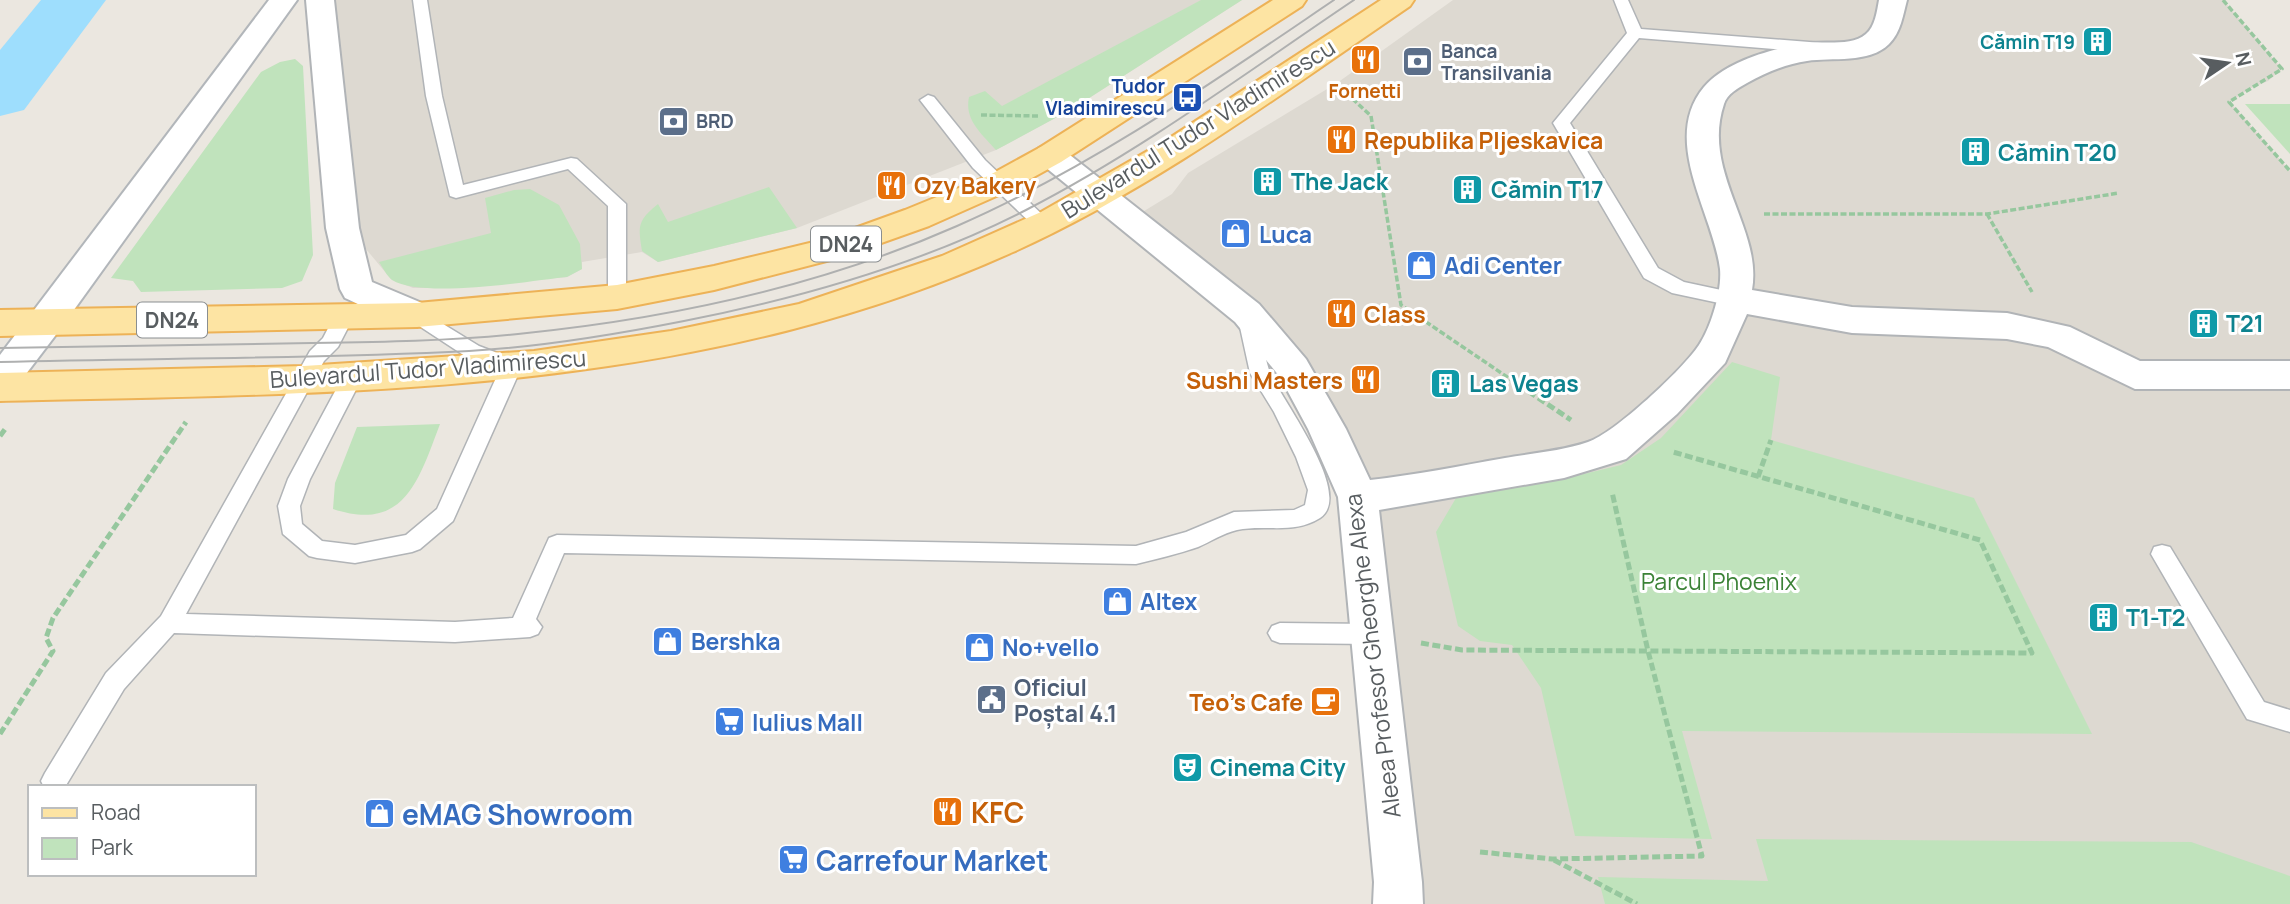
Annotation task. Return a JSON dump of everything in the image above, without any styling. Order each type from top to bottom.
[{"type":"main road","name":"DN24","points":[[0,323],[417,315],[617,297],[714,278],[830,249],[917,218],[999,183],[1050,155],[1292,0]]},
{"type":"main road","name":"Bulevardul Tudor Vladimirescu","points":[[0,387],[304,380],[354,374],[512,366],[696,340],[782,320],[853,300],[922,275],[1042,224],[1100,194],[1400,0]]},
{"type":"street","points":[[0,381],[46,323],[283,0]]},
{"type":"street","points":[[320,0],[334,122],[341,219],[349,268],[357,289],[417,315]]},
{"type":"street","points":[[1358,497],[1410,492],[1555,465],[1612,448],[1713,353],[1733,299],[1738,272],[1720,214],[1702,138],[1710,99],[1727,81],[1755,68],[1804,52],[1866,47],[1881,37],[1893,0]]},
{"type":"street","name":"Aleea Profesor Gheorghe Alexa","points":[[1050,155],[1247,313],[1293,368],[1327,429],[1358,497],[1398,882],[1398,904]]},
{"type":"street","points":[[1733,299],[1852,320],[2007,326],[2057,335],[2135,375],[2290,375]]},
{"type":"lane","points":[[420,0],[435,96],[456,192],[571,163],[617,204],[617,297]]},
{"type":"lane","points":[[1621,0],[1635,33]]},
{"type":"lane","points":[[1635,33],[1844,49]]},
{"type":"lane","points":[[1635,33],[1561,124],[1651,273],[1679,288],[1733,299]]},
{"type":"lane","points":[[928,100],[979,164],[1042,224]]},
{"type":"lane","points":[[169,623],[455,632],[525,627],[556,544],[1136,555],[1191,540],[1234,521],[1296,519],[1315,510],[1319,490],[1283,409],[1260,373],[1247,313]]},
{"type":"lane","points":[[354,374],[299,479],[289,506],[290,528],[317,549],[355,554],[412,543],[445,515],[512,366],[472,351],[417,315]]},
{"type":"lane","points":[[54,781],[115,681],[169,623],[317,356],[331,342],[344,316]]},
{"type":"lane","points":[[2162,554],[2256,711],[2290,721]]},
{"type":"lane","points":[[1280,633],[1372,634]]},
{"type":"path","points":[[2222,0],[2282,69],[2268,81],[2229,102],[2290,171]]},
{"type":"path","points":[[1337,83],[1371,116],[1401,305],[1570,419]]},
{"type":"path","points":[[1720,214],[1987,214],[2119,193]]},
{"type":"path","points":[[1987,214],[2057,335]]},
{"type":"path","points":[[0,734],[53,651],[46,638],[53,618],[190,415]]},
{"type":"path","points":[[1758,477],[1771,440]]},
{"type":"path","points":[[1372,634],[1462,650],[2032,653],[1980,540],[1663,449]]},
{"type":"path","points":[[1480,852],[1552,859],[1702,856],[1648,651],[1609,479]]},
{"type":"path","points":[[1552,859],[1637,904]]},
{"type":"shaded area","points":[[320,0],[1242,0],[1072,109],[996,150],[797,228],[658,262],[642,252],[582,262],[582,269],[567,277],[449,288],[413,288],[391,279],[341,219]]},
{"type":"shaded area","points":[[1453,0],[2223,0],[2282,69],[2268,81],[2249,89],[2230,102],[2290,171],[2290,904],[1398,904],[1358,497],[1293,368],[1131,219],[1172,194],[1188,173],[1337,83]]},
{"type":"green space","points":[[1201,0],[1242,0],[1072,109],[996,150],[972,120],[969,97],[985,91],[1002,106]]},
{"type":"green space","points":[[295,59],[303,66],[313,255],[302,281],[282,288],[141,292],[133,281],[111,278],[261,72],[280,62]]},
{"type":"green space","points":[[2245,104],[2290,104],[2290,154]]},
{"type":"green space","points":[[769,187],[797,228],[658,262],[642,251],[641,225],[646,215],[658,204],[668,222]]},
{"type":"green space","points":[[530,189],[559,205],[580,244],[582,269],[567,277],[528,282],[427,288],[392,280],[379,262],[491,233],[485,198],[514,190]]},
{"type":"green space","name":"Parcul Phoenix","points":[[1732,362],[1780,377],[1771,440],[1974,498],[2092,734],[1682,731],[1712,839],[1575,836],[1541,688],[1512,645],[1480,641],[1458,626],[1436,532],[1456,498],[1563,479],[1621,465],[1661,438]]},
{"type":"green space","points":[[440,424],[416,481],[406,496],[393,507],[377,514],[357,514],[333,509],[335,483],[357,427]]},
{"type":"green space","points":[[1756,839],[2191,842],[2290,876],[2290,904],[1605,904],[1598,877],[1768,881]]},
{"type":"waterway","points":[[0,95],[74,0]]},
{"type":"tram line","points":[[0,348],[390,342],[492,336],[630,319],[797,283],[905,248],[1007,203],[1151,122],[1334,0]]},
{"type":"tram line","points":[[0,362],[352,356],[523,347],[657,326],[772,302],[902,263],[985,230],[1026,210],[1111,162],[1193,110],[1354,0]]},
{"type":"place","name":"Cămin T19","points":[[2098,42]]},
{"type":"place","name":"Fornetti","points":[[1365,60]]},
{"type":"place","name":"Banca Transilvania","points":[[1418,62]]},
{"type":"place","name":"Tudor Vladimirescu","points":[[1188,97]]},
{"type":"place","name":"BRD","points":[[673,121]]},
{"type":"place","name":"Republika Pljeskavica","points":[[1341,140]]},
{"type":"place","name":"Cămin T20","points":[[1975,152]]},
{"type":"place","name":"The Jack","points":[[1268,181]]},
{"type":"place","name":"Ozy Bakery","points":[[891,185]]},
{"type":"place","name":"Cămin T17","points":[[1468,189]]},
{"type":"place","name":"Luca","points":[[1236,234]]},
{"type":"place","name":"Adi Center","points":[[1421,265]]},
{"type":"place","name":"Class","points":[[1341,314]]},
{"type":"place","name":"T21","points":[[2203,323]]},
{"type":"place","name":"Sushi Masters","points":[[1366,380]]},
{"type":"place","name":"Las Vegas","points":[[1446,383]]},
{"type":"place","name":"Altex","points":[[1117,601]]},
{"type":"place","name":"T1-T2","points":[[2103,617]]},
{"type":"place","name":"Bershka","points":[[668,641]]},
{"type":"place","name":"No+vello","points":[[979,647]]},
{"type":"place","name":"Oficiul Poștal 4.1","points":[[991,700]]},
{"type":"place","name":"Teo's Cafe","points":[[1326,702]]},
{"type":"place","name":"Iulius Mall","points":[[729,722]]},
{"type":"place","name":"Cinema City","points":[[1187,767]]},
{"type":"place","name":"KFC","points":[[948,812]]},
{"type":"place","name":"eMAG Showroom","points":[[379,814]]},
{"type":"place","name":"Carrefour Market","points":[[793,860]]}]
